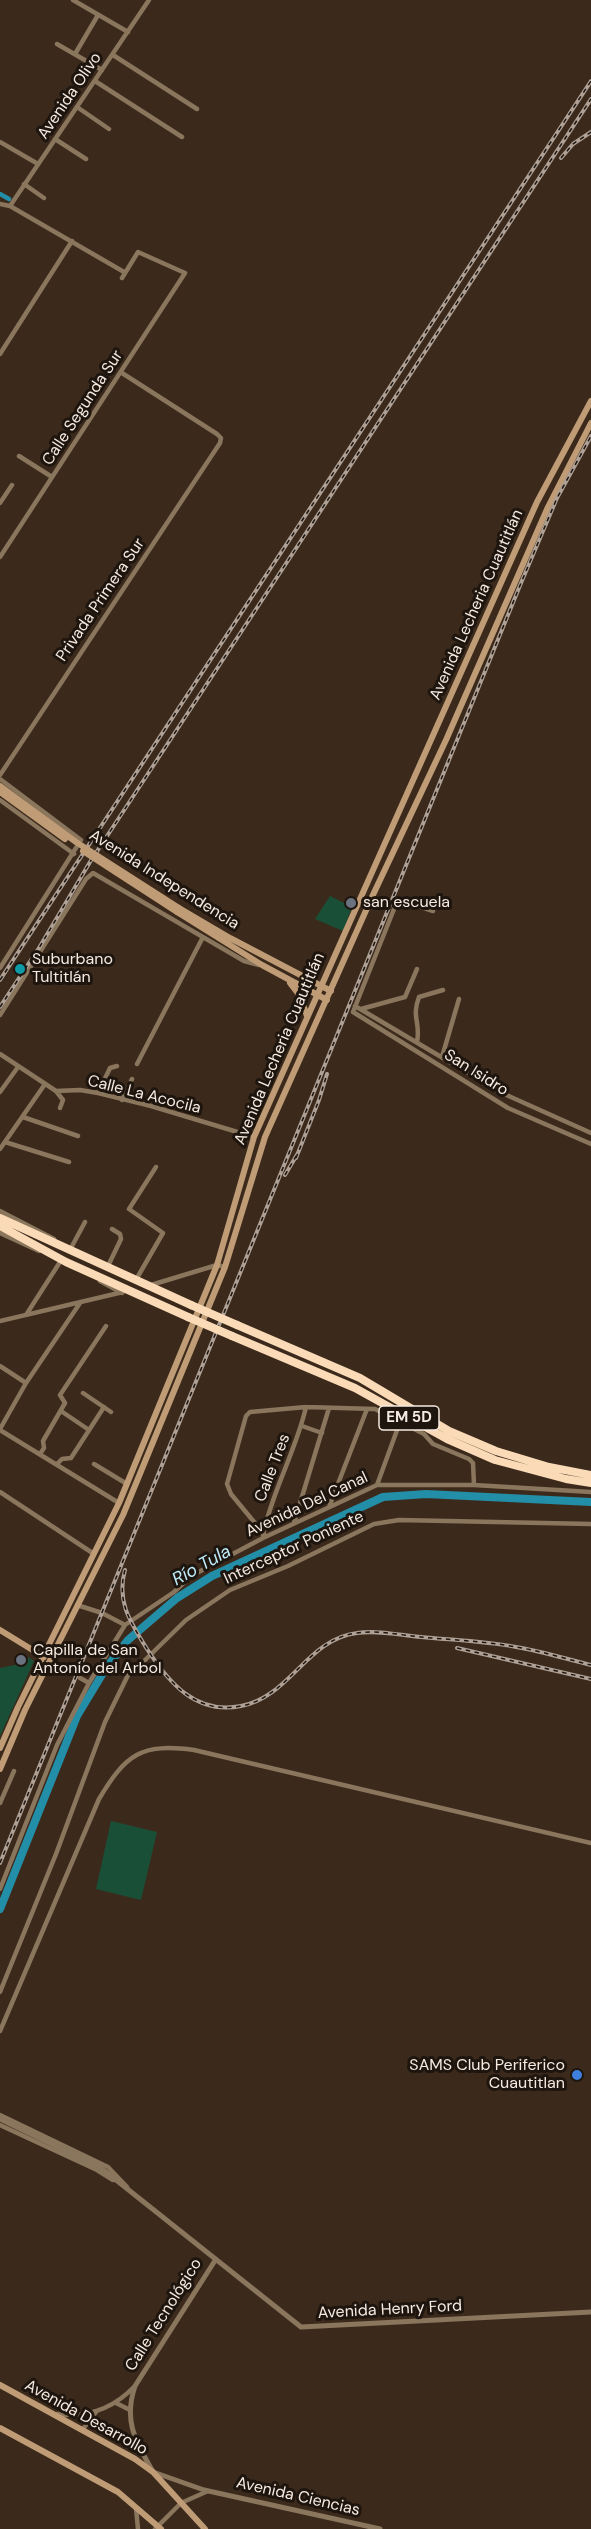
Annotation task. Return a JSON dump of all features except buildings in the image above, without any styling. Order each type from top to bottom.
[{"type":"highway","name":"EM 5D","points":[[0,1218],[191,1305],[360,1378],[449,1431],[496,1451],[533,1463],[591,1473]]},
{"type":"highway","name":"EM 5D","points":[[0,1226],[66,1262],[355,1388],[447,1438],[495,1460],[566,1479],[591,1483]]},
{"type":"main road","name":"Avenida Lecheria Cuautitlán","points":[[0,1748],[127,1484],[217,1265],[254,1137],[537,502],[591,401]]},
{"type":"main road","name":"Avenida Lecheria Cuautitlán","points":[[0,1769],[50,1660],[123,1515],[225,1267],[265,1137],[446,740],[548,507],[591,423]]},
{"type":"main road","name":"Avenida Independencia","points":[[0,786],[76,842],[178,910],[262,965],[317,995]]},
{"type":"main road","name":"Avenida Independencia","points":[[0,792],[74,845],[178,910],[321,987]]},
{"type":"main road","points":[[285,978],[300,996],[307,1017]]},
{"type":"main road","points":[[321,987],[331,992]]},
{"type":"main road","points":[[317,995],[327,1000]]},
{"type":"main road","points":[[0,1630],[50,1660]]},
{"type":"main road","name":"Avenida Desarrollo","points":[[0,2385],[135,2458],[153,2472],[205,2529]]},
{"type":"main road","points":[[0,2428],[118,2492],[136,2505],[158,2528]]},
{"type":"street","points":[[73,0],[128,32]]},
{"type":"street","name":"Avenida Olivo","points":[[10,206],[149,0]]},
{"type":"street","points":[[75,54],[98,15]]},
{"type":"street","points":[[57,44],[102,70]]},
{"type":"street","points":[[113,55],[197,110]]},
{"type":"street","points":[[94,81],[182,137]]},
{"type":"street","points":[[77,107],[109,129]]},
{"type":"street","points":[[55,139],[86,159]]},
{"type":"street","points":[[0,142],[38,164]]},
{"type":"street","points":[[24,184],[44,198]]},
{"type":"street","points":[[0,204],[10,206],[124,272],[122,278]]},
{"type":"street","points":[[0,354],[72,241]]},
{"type":"street","name":"Calle Segunda Sur","points":[[0,557],[185,273],[141,252],[136,254],[124,272]]},
{"type":"street","name":"Privada Primera Sur","points":[[0,777],[220,443],[220,438],[122,373]]},
{"type":"street","points":[[19,456],[52,477]]},
{"type":"street","points":[[0,503],[12,485]]},
{"type":"street","points":[[0,541],[7,546]]},
{"type":"street","points":[[0,777],[79,837],[81,844],[0,969]]},
{"type":"street","points":[[0,800],[74,854]]},
{"type":"street","points":[[0,1015],[86,879],[93,873],[244,961],[262,965]]},
{"type":"street","points":[[355,1006],[398,899],[433,911]]},
{"type":"street","points":[[137,1064],[203,937]]},
{"type":"street","points":[[361,1009],[405,997],[417,969]]},
{"type":"street","points":[[417,1042],[418,1028],[414,1012],[419,997],[443,990]]},
{"type":"street","points":[[442,1057],[459,999]]},
{"type":"street","name":"San Isidro","points":[[591,1133],[502,1093],[355,1006],[352,1012],[508,1108],[591,1144]]},
{"type":"street","points":[[0,1054],[56,1091],[63,1100],[60,1108]]},
{"type":"street","points":[[98,1093],[110,1068],[117,1066]]},
{"type":"street","points":[[1,1088],[18,1067]]},
{"type":"street","points":[[122,1100],[132,1079]]},
{"type":"street","points":[[0,1149],[45,1084]]},
{"type":"street","name":"Calle La Acocila","points":[[56,1091],[80,1090],[98,1093],[151,1106],[254,1137]]},
{"type":"street","points":[[23,1117],[78,1136]]},
{"type":"street","points":[[5,1142],[69,1162]]},
{"type":"street","points":[[137,1278],[163,1233],[129,1209],[156,1167]]},
{"type":"street","points":[[0,1211],[71,1248],[151,1285],[217,1265],[225,1267]]},
{"type":"street","points":[[71,1248],[85,1222]]},
{"type":"street","points":[[108,1266],[121,1239],[120,1234],[112,1229]]},
{"type":"street","points":[[0,1233],[124,1292],[0,1321]]},
{"type":"street","points":[[26,1315],[60,1262]]},
{"type":"street","points":[[80,1303],[26,1383],[0,1430],[119,1503]]},
{"type":"street","points":[[40,1454],[44,1448],[43,1441],[65,1401],[60,1395],[106,1326]]},
{"type":"street","points":[[0,1366],[26,1383]]},
{"type":"street","points":[[83,1393],[111,1412]]},
{"type":"street","points":[[57,1464],[62,1459],[71,1458],[104,1407]]},
{"type":"street","points":[[263,1536],[231,1494],[227,1484],[246,1416],[250,1412],[306,1407],[375,1409],[424,1434],[433,1444],[471,1461],[474,1485]]},
{"type":"street","name":"Calle Tres","points":[[263,1536],[276,1491],[302,1426],[306,1407]]},
{"type":"street","points":[[294,1523],[329,1408]]},
{"type":"street","points":[[329,1507],[367,1409]]},
{"type":"street","points":[[61,1411],[89,1430]]},
{"type":"street","points":[[377,1485],[400,1422]]},
{"type":"street","points":[[302,1426],[322,1433]]},
{"type":"street","points":[[94,1464],[127,1484]]},
{"type":"street","name":"Avenida Del Canal","points":[[0,1889],[57,1745],[89,1683],[125,1625],[174,1592],[198,1572],[263,1536],[377,1485],[474,1485],[591,1492]]},
{"type":"street","points":[[0,1492],[94,1554]]},
{"type":"street","name":"Interceptor Poniente","points":[[0,1992],[56,1854],[101,1731],[130,1671],[140,1665],[186,1620],[230,1590],[288,1566],[374,1524],[386,1521],[481,1520],[591,1524]]},
{"type":"street","points":[[77,1605],[102,1613],[125,1625]]},
{"type":"street","points":[[80,1678],[89,1683]]},
{"type":"street","points":[[0,2031],[99,1798],[116,1773],[137,1754],[146,1750],[158,1747],[194,1750],[591,1843]]},
{"type":"street","points":[[0,1803],[14,1771]]},
{"type":"street","name":"Avenida Henry Ford","points":[[0,2117],[101,2168],[301,2327],[591,2312]]},
{"type":"street","name":"Avenida Henry Ford","points":[[0,2125],[97,2170],[130,2191]]},
{"type":"street","name":"Calle Tecnológico","points":[[52,2414],[81,2416],[96,2412],[116,2403],[135,2386],[216,2259]]},
{"type":"street","name":"Calle Tecnológico","points":[[135,2386],[130,2410],[132,2434],[153,2472]]},
{"type":"street","points":[[116,2403],[130,2410]]},
{"type":"street","name":"Calle Tecnológico","points":[[83,2429],[96,2412]]},
{"type":"street","name":"Avenida Ciencias","points":[[153,2472],[209,2491],[380,2529]]},
{"type":"street","points":[[158,2528],[181,2503],[209,2491]]},
{"type":"street","points":[[136,2505],[138,2529]]},
{"type":"green space","points":[[330,896],[352,907],[343,931],[315,919]]},
{"type":"green space","points":[[28,1657],[34,1661],[0,1736],[0,1668],[25,1663]]},
{"type":"green space","points":[[111,1821],[157,1832],[141,1900],[96,1889]]},
{"type":"waterway","points":[[0,194],[9,199]]},
{"type":"waterway","name":"Río Tula","points":[[0,1909],[77,1716],[106,1668],[128,1640],[177,1598],[212,1576],[383,1497],[426,1494],[591,1502]]},
{"type":"railway","points":[[0,980],[591,81]]},
{"type":"railway","points":[[0,1007],[39,948],[90,862],[591,99]]},
{"type":"railway","points":[[561,158],[573,144],[591,132]]},
{"type":"railway","points":[[0,1863],[521,583],[557,498],[591,436]]},
{"type":"railway","points":[[296,1158],[327,1074]]},
{"type":"railway","points":[[285,1175],[298,1153]]},
{"type":"railway","points":[[125,1570],[122,1592],[124,1602],[131,1621],[147,1649],[165,1674],[185,1694],[210,1706],[225,1708],[258,1701],[273,1692],[325,1646],[340,1637],[365,1632],[492,1643],[591,1665]]},
{"type":"railway","points":[[457,1648],[591,1679]]},
{"type":"place","name":"san escuela","points":[[351,903]]},
{"type":"place","name":"Suburbano Tultitlán","points":[[20,969]]},
{"type":"place","name":"Capilla de San Antonio del Arbol","points":[[21,1660]]},
{"type":"place","name":"SAMS Club Periferico Cuautitlan","points":[[577,2075]]}]
